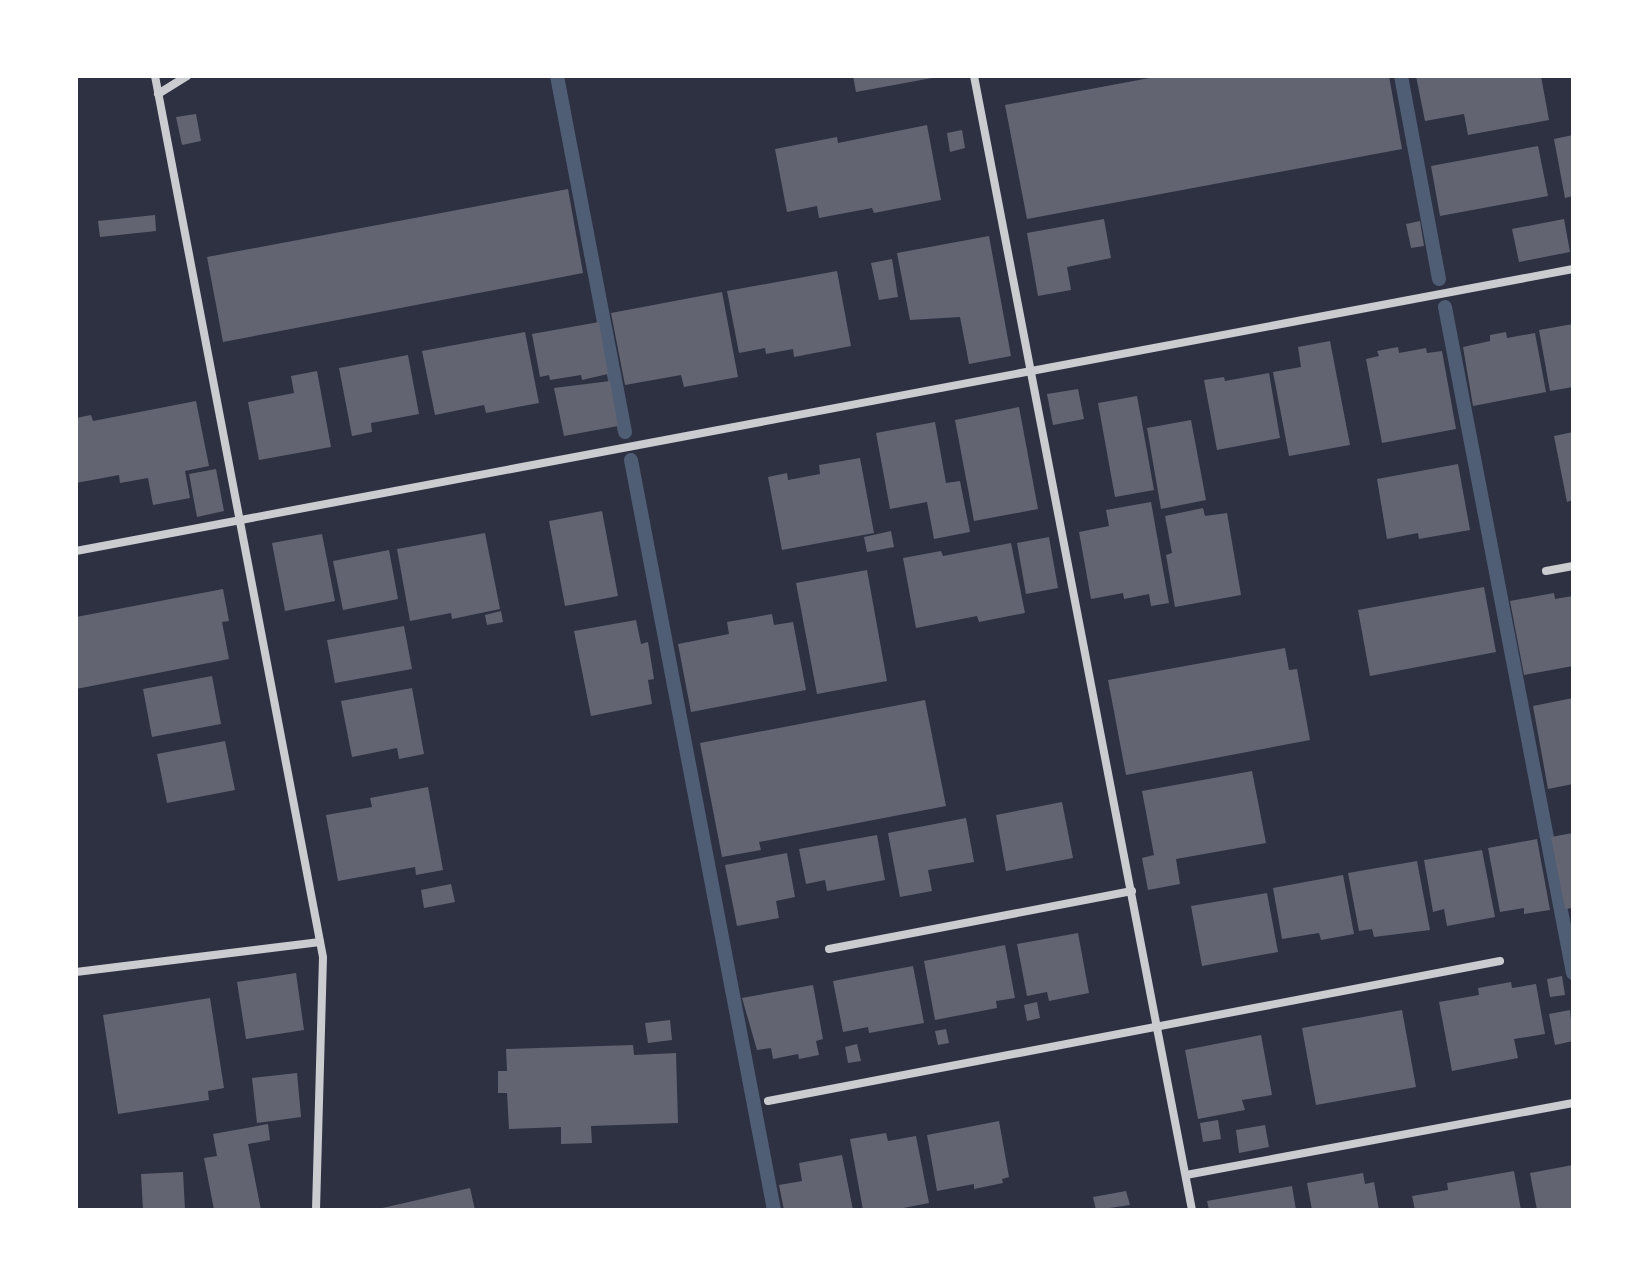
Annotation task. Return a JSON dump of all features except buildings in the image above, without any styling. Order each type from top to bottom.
[{"type":"street","points":[[155,76],[323,957],[316,1210]]},
{"type":"street","points":[[158,94],[187,76]]},
{"type":"street","points":[[974,76],[1192,1210]]},
{"type":"street","points":[[76,551],[1573,269]]},
{"type":"street","points":[[1546,571],[1573,566]]},
{"type":"street","points":[[829,949],[1132,891]]},
{"type":"street","points":[[76,972],[320,942]]},
{"type":"street","points":[[768,1101],[1500,961]]},
{"type":"street","points":[[1186,1175],[1573,1103]]},
{"type":"waterway","points":[[557,76],[625,432]]},
{"type":"waterway","points":[[1401,76],[1439,279]]},
{"type":"waterway","points":[[1445,307],[1573,973]]},
{"type":"waterway","points":[[631,460],[774,1210]]}]
